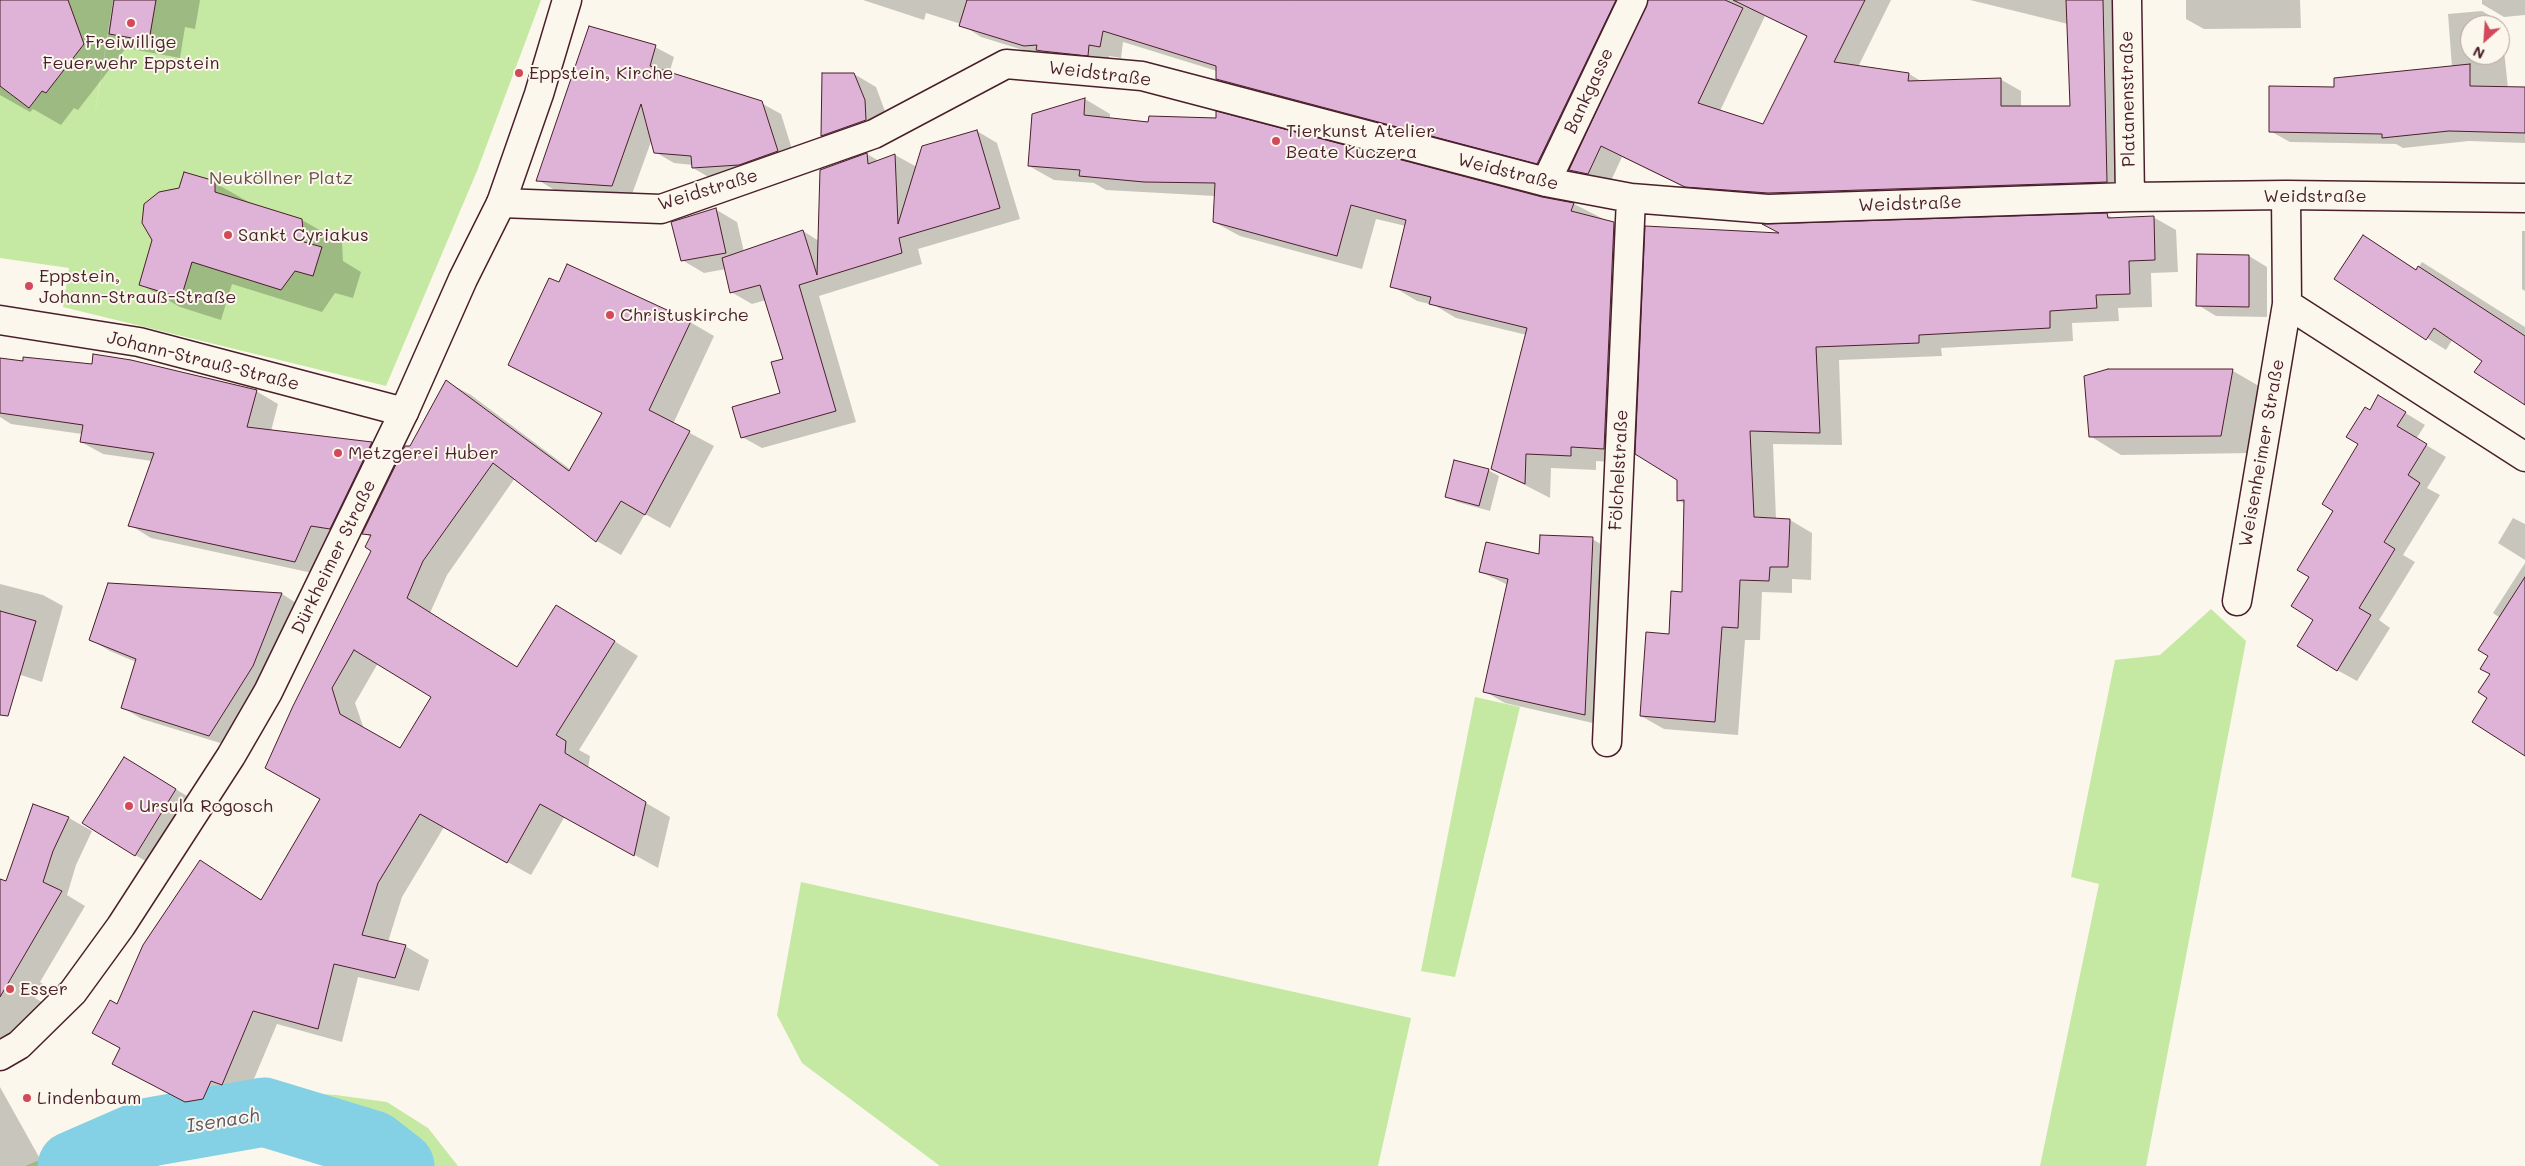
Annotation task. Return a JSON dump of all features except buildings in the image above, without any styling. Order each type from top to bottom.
[{"type":"street","name":"Dürkheimer Straße","points":[[0,1056],[19,1045],[73,992],[122,926],[231,756],[268,692],[404,412],[463,279],[501,203],[539,94],[568,0]]},
{"type":"street","name":"Bankgasse","points":[[1546,182],[1633,0]]},
{"type":"street","name":"Platanenstraße","points":[[2127,0],[2130,197]]},
{"type":"street","name":"Weidstraße","points":[[501,203],[661,208],[874,134],[1006,64],[1142,76],[1546,182],[1631,198],[1768,209],[2130,197],[2286,195],[2525,198]]},
{"type":"street","name":"Weisenheimer Straße","points":[[2237,601],[2287,304],[2286,195]]},
{"type":"street","name":"Fölchelstraße","points":[[1607,742],[1631,198]]},
{"type":"street","points":[[2287,304],[2525,457]]},
{"type":"street","name":"Johann-Strauß-Straße","points":[[0,320],[140,342],[404,412]]},
{"type":"green space","name":"Neuköllner Platz","points":[[0,0],[113,0],[94,119],[114,0],[541,0],[477,171],[386,386],[63,307],[69,268],[0,258]]},
{"type":"green space","points":[[2211,609],[2246,641],[2146,1166],[2040,1166],[2099,884],[2071,877],[2115,660],[2160,655]]},
{"type":"green space","points":[[1475,697],[1520,707],[1455,977],[1421,971]]},
{"type":"green space","points":[[801,882],[1411,1018],[1378,1166],[940,1166],[802,1063],[777,1015]]},
{"type":"green space","points":[[289,1092],[336,1095],[387,1102],[428,1128],[458,1166],[376,1166],[347,1143],[257,1130],[137,1166],[25,1166],[173,1105],[240,1095]]},
{"type":"waterway","name":"Isenach","points":[[72,1166],[150,1132],[264,1112],[373,1145],[400,1166]]},
{"type":"place","name":"Freiwillige Feuerwehr Eppstein","points":[[131,23]]},
{"type":"place","name":"Eppstein, Kirche","points":[[519,73]]},
{"type":"place","name":"Tierkunst Atelier Beate Kuczera","points":[[1276,141]]},
{"type":"place","name":"Sankt Cyriakus","points":[[228,235]]},
{"type":"place","name":"Eppstein, Johann-Strauß-Straße","points":[[29,286]]},
{"type":"place","name":"Christuskirche","points":[[610,315]]},
{"type":"place","name":"Metzgerei Huber","points":[[338,453]]},
{"type":"place","name":"Ursula Rogosch","points":[[129,806]]},
{"type":"place","name":"Esser","points":[[10,989]]},
{"type":"place","name":"Lindenbaum","points":[[27,1098]]}]
